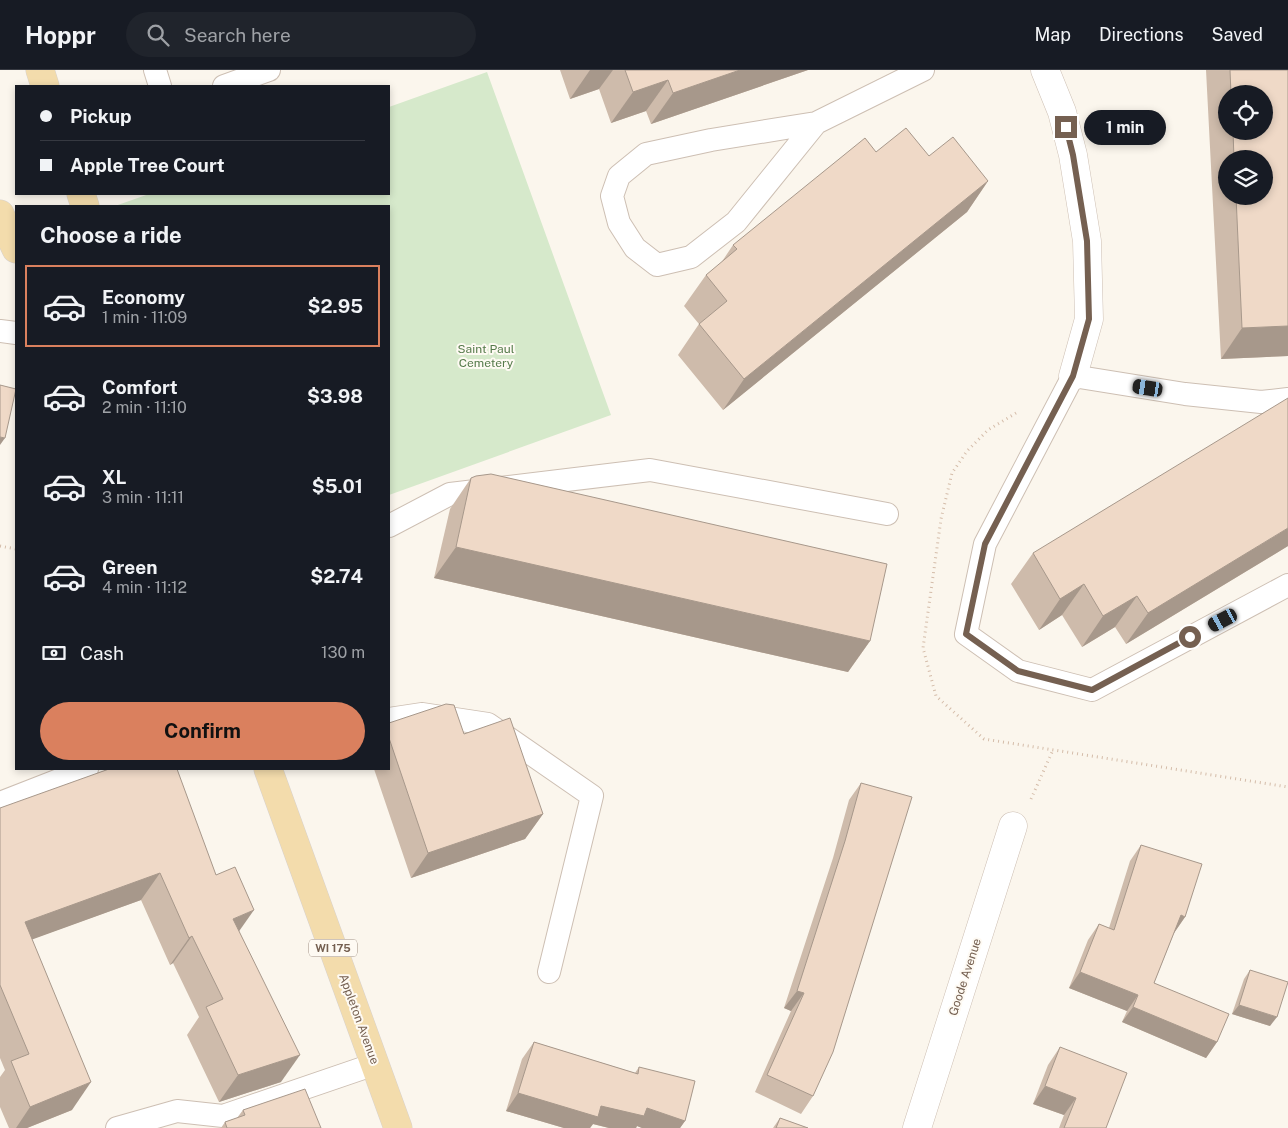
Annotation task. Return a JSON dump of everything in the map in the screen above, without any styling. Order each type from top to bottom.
[{"type":"main road","points":[[40,70],[45,85]]},
{"type":"main road","points":[[0,214],[15,248]]},
{"type":"main road","name":"Appleton Avenue","points":[[268,770],[398,1128]]},
{"type":"street","points":[[1045,70],[1062,112],[1073,155],[1087,241],[1089,319],[1073,376]]},
{"type":"street","name":"Goode Avenue","points":[[918,1128],[1013,826]]},
{"type":"lane","points":[[155,70],[160,85]]},
{"type":"lane","points":[[227,85],[269,70]]},
{"type":"lane","points":[[816,123],[736,222],[691,257],[657,265],[635,248],[619,223],[612,196],[619,176],[646,154],[711,140],[816,123],[923,70]]},
{"type":"lane","points":[[0,331],[15,333]]},
{"type":"lane","points":[[1288,399],[1261,402],[1185,394],[1073,376],[985,544],[966,634],[1018,671],[1092,690],[1288,584]]},
{"type":"lane","points":[[390,525],[450,494],[650,470],[887,514]]},
{"type":"lane","points":[[390,719],[422,714],[488,724],[592,796],[549,972]]},
{"type":"lane","points":[[0,803],[85,770]]},
{"type":"lane","points":[[117,1128],[177,1111],[223,1116],[375,1064]]},
{"type":"path","points":[[1019,411],[988,430],[967,451],[952,473],[941,519],[923,648],[936,696],[984,740],[1288,787]]},
{"type":"path","points":[[0,546],[15,549]]},
{"type":"path","points":[[1013,826],[1026,810],[1052,750]]},
{"type":"green space","name":"Saint Paul Cemetery","points":[[487,72],[611,415],[390,495],[390,205],[118,205],[146,195],[390,195],[390,107]]},
{"type":"building","points":[[625,70],[740,70],[673,93],[668,80],[633,92]]},
{"type":"building","points":[[1230,70],[1288,70],[1288,326],[1242,328],[1236,205],[1273,205],[1273,150],[1234,150],[1233,140],[1273,140],[1273,85],[1231,85]]},
{"type":"building","points":[[906,128],[929,156],[953,137],[988,181],[744,379],[699,324],[727,301],[706,275],[737,249],[733,245],[865,138],[876,152]]},
{"type":"building","points":[[0,385],[15,389],[15,393],[5,438],[0,437]]},
{"type":"building","points":[[1288,398],[1288,528],[1148,613],[1137,596],[1103,616],[1084,584],[1060,599],[1033,553]]},
{"type":"building","points":[[491,474],[887,564],[870,641],[456,547],[471,478]]},
{"type":"building","points":[[446,704],[454,705],[464,734],[510,718],[543,814],[428,853],[390,741],[390,723]]},
{"type":"building","points":[[106,770],[177,770],[216,875],[235,867],[254,910],[233,919],[300,1055],[238,1075],[206,1007],[223,999],[192,936],[189,938],[160,873],[25,922],[91,1082],[30,1107],[11,1061],[29,1054],[0,985],[0,808]]},
{"type":"building","points":[[861,783],[912,797],[833,1052],[813,1096],[767,1075],[804,993],[797,991],[845,841]]},
{"type":"building","points":[[1141,845],[1202,864],[1185,917],[1181,915],[1154,983],[1229,1014],[1217,1042],[1133,1007],[1138,995],[1080,972],[1099,924],[1114,930]]},
{"type":"building","points":[[1250,970],[1288,982],[1277,1017],[1239,1005]]},
{"type":"building","points":[[534,1042],[638,1074],[639,1067],[695,1081],[685,1121],[647,1108],[644,1116],[601,1106],[598,1117],[518,1093]]},
{"type":"building","points":[[1060,1047],[1127,1073],[1106,1128],[1064,1128],[1076,1098],[1045,1086]]},
{"type":"building","points":[[305,1089],[321,1128],[227,1128],[225,1122],[245,1115],[243,1110]]},
{"type":"building","points":[[780,1118],[808,1128],[776,1128]]},
{"type":"route","points":[[1066,127],[1073,155],[1087,241],[1089,319],[1073,376],[985,544],[966,634],[1018,671],[1092,690],[1190,637]]}]
